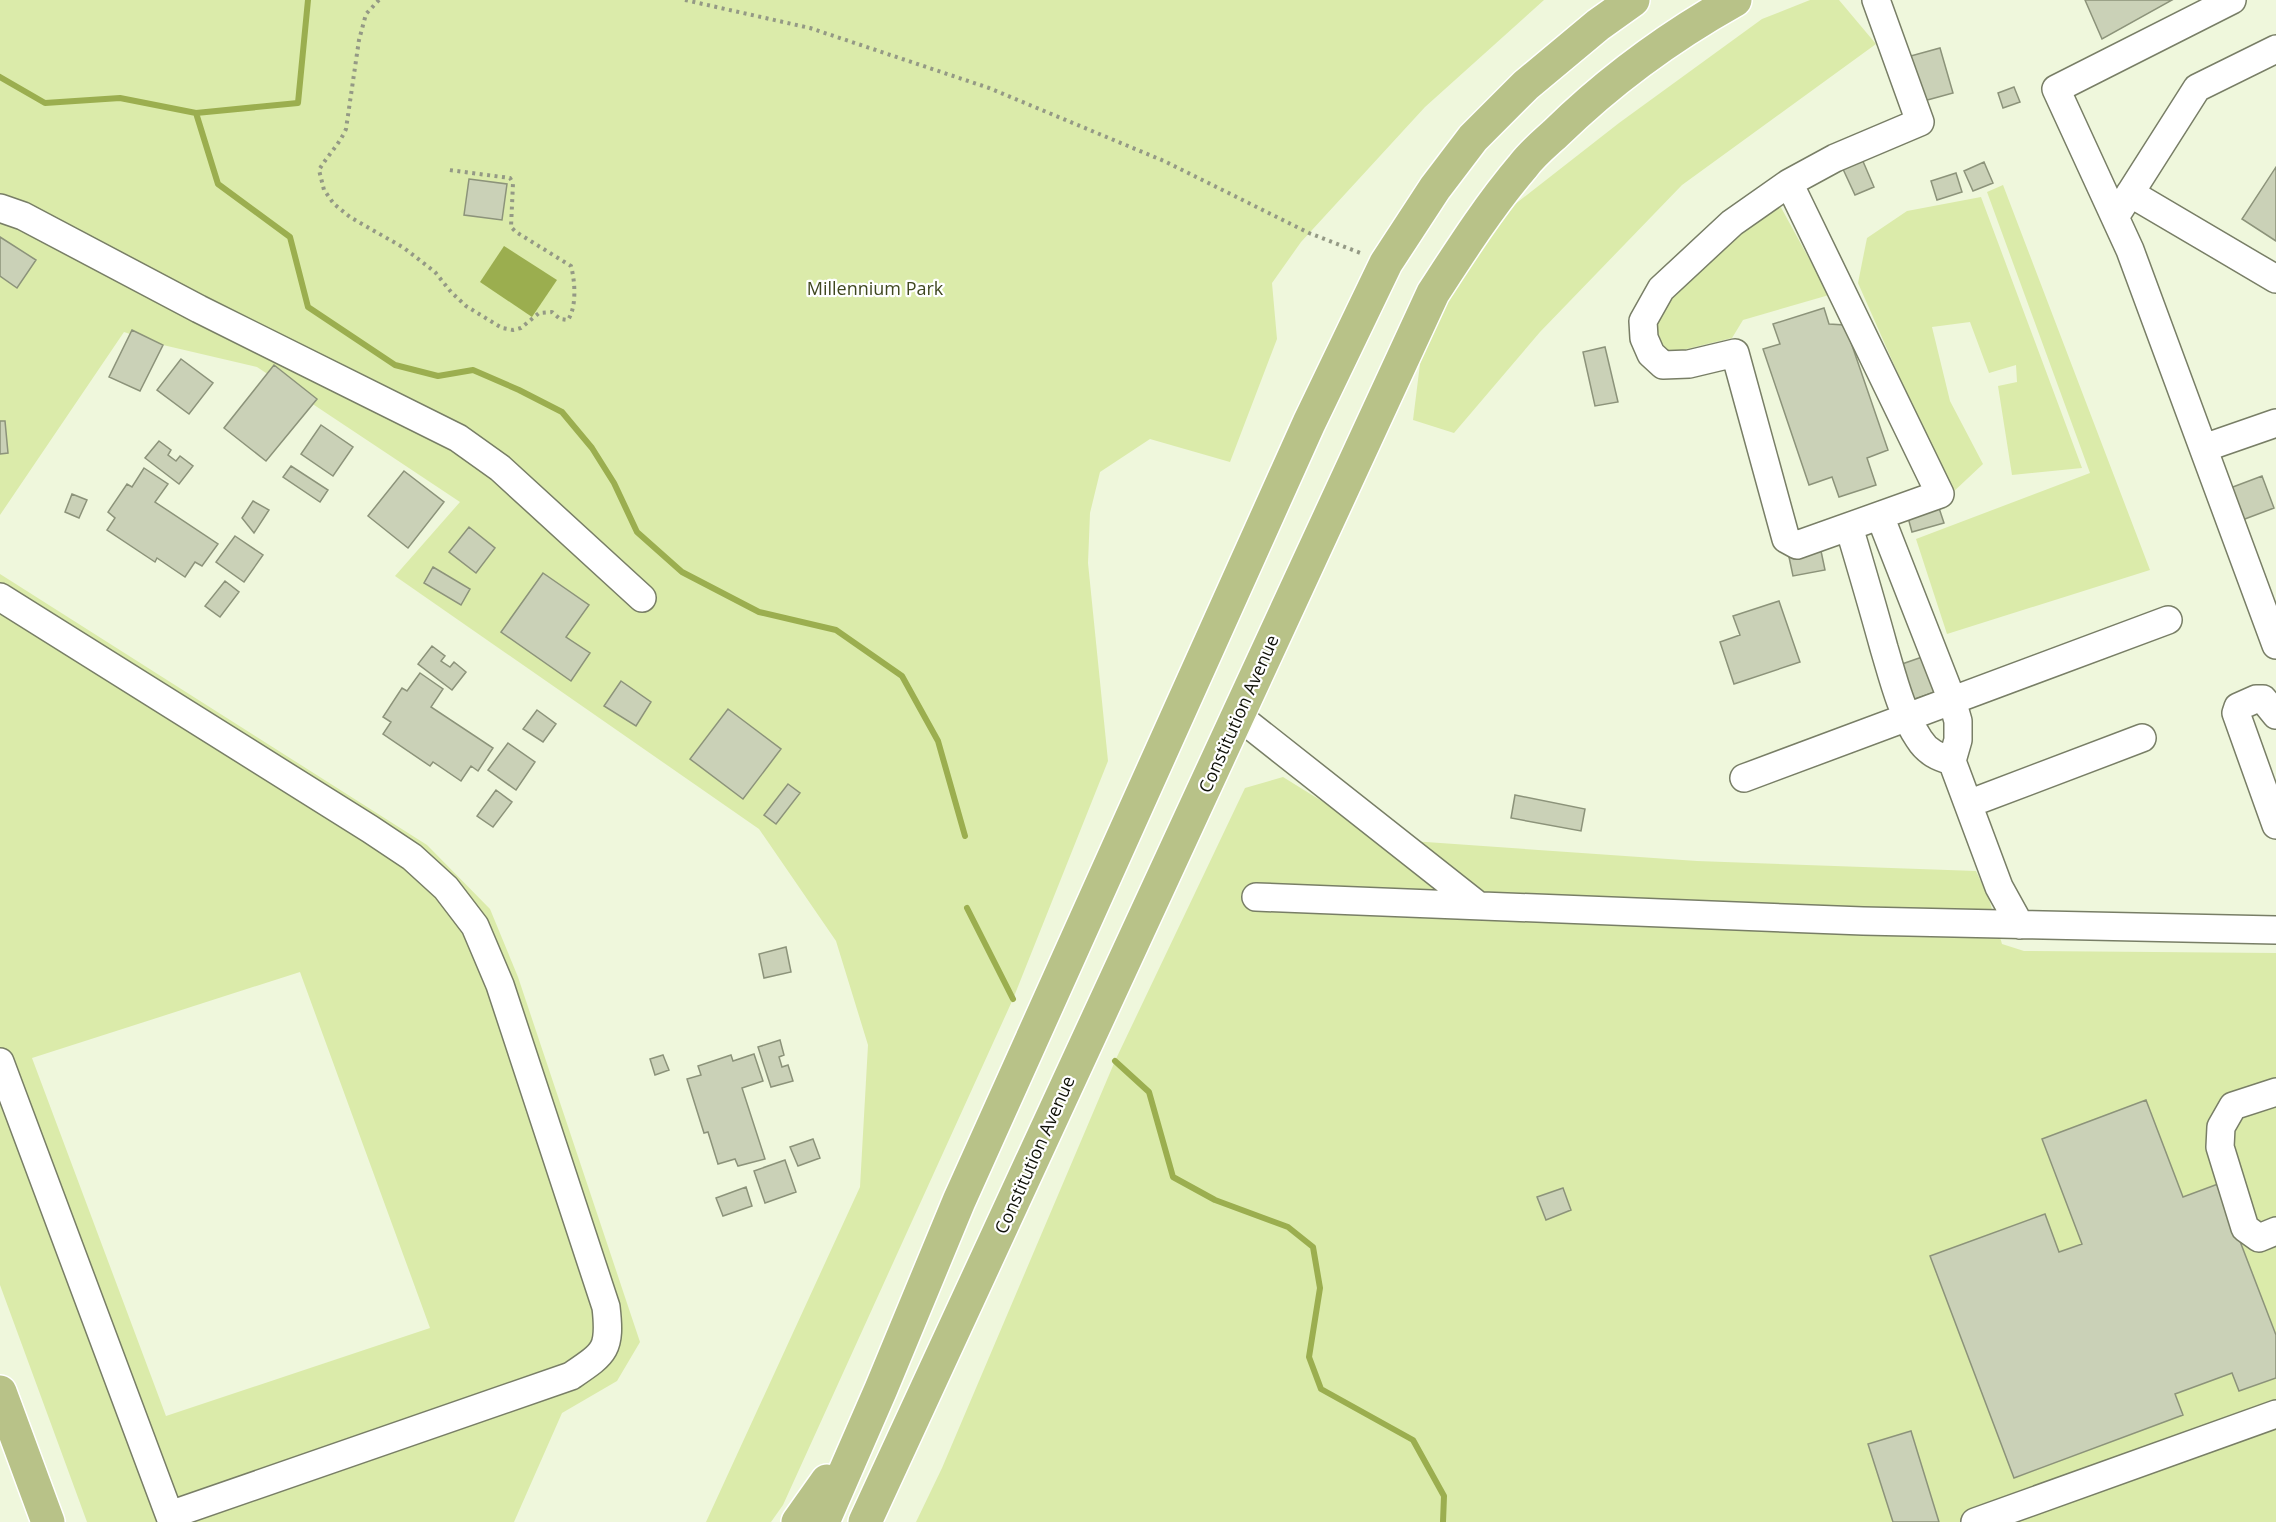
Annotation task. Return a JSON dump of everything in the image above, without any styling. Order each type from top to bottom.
[{"type":"main road","points":[[823,1522],[860,1440],[959,1201],[1309,423],[1386,263],[1435,188],[1473,138],[1526,85],[1598,25],[1633,0]]},
{"type":"main road","name":"Constitution Avenue","points":[[865,1522],[1433,293],[1479,223],[1524,165],[1580,109],[1637,63],[1695,22],[1735,0]]},
{"type":"main road","points":[[0,1392],[48,1522]]},
{"type":"main road","points":[[798,1522],[860,1440]]},
{"type":"street","points":[[1789,183],[1940,494],[1797,544],[1786,539],[1736,353],[1689,364],[1663,365],[1651,354],[1644,338],[1643,321],[1661,289],[1732,223],[1789,183],[1835,158],[1920,122],[1876,0]]},
{"type":"street","points":[[2232,0],[2056,89],[2130,250],[2276,645]]},
{"type":"street","points":[[2115,217],[2197,88],[2276,49]]},
{"type":"street","points":[[2130,193],[2276,279]]},
{"type":"street","points":[[0,208],[23,216],[199,309],[458,438],[500,468],[642,598]]},
{"type":"street","points":[[2204,448],[2276,423]]},
{"type":"street","points":[[1880,516],[1952,700],[1958,721],[1959,740],[1952,762],[1999,887],[2020,925]]},
{"type":"street","points":[[1849,527],[1907,717],[1926,748],[1935,756],[1952,762]]},
{"type":"street","points":[[0,597],[379,835],[412,857],[446,888],[475,926],[500,985],[606,1307],[609,1332],[600,1356],[571,1376],[171,1519],[0,1062]]},
{"type":"street","points":[[1744,778],[2168,620]]},
{"type":"street","points":[[2276,715],[2263,699],[2256,699],[2238,707],[2236,713],[2276,825]]},
{"type":"street","points":[[1238,715],[1479,906]]},
{"type":"street","points":[[1968,804],[2142,738]]},
{"type":"street","points":[[1256,897],[1863,921],[2276,930]]},
{"type":"street","points":[[2276,1092],[2233,1106],[2221,1127],[2220,1147],[2245,1228],[2259,1238],[2276,1231]]},
{"type":"street","points":[[1975,1522],[2276,1414]]},
{"type":"path","points":[[379,0],[366,14],[359,40],[346,129],[340,142],[328,154],[319,170],[324,190],[334,204],[350,217],[404,248],[435,272],[466,306],[502,328],[513,330],[521,328],[539,313],[552,312],[560,319],[568,320],[574,305],[571,266],[511,227],[513,183],[510,178],[448,170]]},
{"type":"path","points":[[685,0],[810,28],[989,88],[1164,161],[1309,233],[1386,263]]},
{"type":"green space","name":"Millennium Park","points":[[0,0],[1544,0],[1425,107],[1301,242],[1272,283],[1277,339],[1230,462],[1150,439],[1100,472],[1090,513],[1088,563],[1108,761],[1013,999],[783,1505],[771,1522],[706,1522],[860,1187],[868,1045],[836,941],[759,829],[395,576],[460,502],[257,367],[163,345],[124,332],[0,515]]},
{"type":"green space","points":[[1810,0],[1839,0],[1876,44],[1682,185],[1540,332],[1454,433],[1413,420],[1423,340],[1505,212],[1619,123],[1762,19]]},
{"type":"green space","points":[[2003,185],[2150,570],[1947,634],[1916,539],[2090,473],[1987,192]]},
{"type":"green space","points":[[1981,197],[2082,468],[2012,475],[1998,386],[2017,382],[2016,365],[1989,373],[1970,322],[1932,327],[1950,401],[1983,464],[1951,494],[1858,283],[1867,238],[1907,211]]},
{"type":"green space","points":[[1778,202],[1829,295],[1743,320],[1732,338],[1666,354],[1654,321],[1674,286]]},
{"type":"green space","points":[[0,574],[427,845],[490,909],[518,977],[640,1342],[617,1381],[562,1413],[514,1522],[87,1522],[0,1285]],"holes":[[[300,972],[430,1328],[166,1416],[32,1058]]]},
{"type":"green space","points":[[1283,777],[1383,839],[1697,861],[1976,871],[1989,899],[2002,944],[2024,951],[2276,953],[2276,1522],[916,1522],[942,1468],[1115,1061],[1245,788]]},
{"type":"shaded area","points":[[504,246],[557,280],[532,317],[480,282]]},
{"type":"building","points":[[2085,0],[2172,0],[2102,39]]},
{"type":"building","points":[[1940,48],[1953,93],[1920,102],[1907,57]]},
{"type":"building","points":[[2014,87],[2020,102],[2003,108],[1998,93]]},
{"type":"building","points":[[1862,159],[1874,187],[1855,195],[1842,167]]},
{"type":"building","points":[[1984,162],[1993,183],[1973,191],[1964,171]]},
{"type":"building","points":[[2276,167],[2276,241],[2242,219]]},
{"type":"building","points":[[1956,173],[1962,192],[1937,200],[1931,181]]},
{"type":"building","points":[[469,179],[507,184],[502,220],[464,215]]},
{"type":"building","points":[[0,237],[36,260],[17,288],[0,276]]},
{"type":"building","points":[[1824,308],[1829,324],[1845,325],[1888,450],[1867,458],[1876,485],[1839,497],[1832,477],[1809,485],[1763,349],[1780,344],[1773,324]]},
{"type":"building","points":[[132,330],[163,345],[140,391],[109,377]]},
{"type":"building","points":[[1605,347],[1618,402],[1595,406],[1583,352]]},
{"type":"building","points":[[181,359],[213,383],[189,414],[157,390]]},
{"type":"building","points":[[274,365],[317,399],[266,461],[224,428]]},
{"type":"building","points":[[0,421],[5,421],[8,453],[0,454]]},
{"type":"building","points":[[321,425],[353,447],[333,476],[301,454]]},
{"type":"building","points":[[159,441],[171,450],[168,455],[176,461],[180,456],[193,466],[179,484],[145,458]]},
{"type":"building","points":[[291,466],[328,490],[320,502],[283,477]]},
{"type":"building","points":[[144,468],[168,484],[155,502],[218,544],[202,566],[195,562],[185,577],[157,558],[155,562],[107,530],[115,518],[108,512],[127,484],[132,487]]},
{"type":"building","points":[[404,471],[444,502],[408,548],[368,516]]},
{"type":"building","points":[[2262,476],[2274,508],[2221,528],[2209,496]]},
{"type":"building","points":[[72,494],[87,500],[79,518],[65,512]]},
{"type":"building","points":[[253,501],[269,510],[254,533],[242,518]]},
{"type":"building","points":[[1938,505],[1944,523],[1912,532],[1907,514]]},
{"type":"building","points":[[469,527],[495,548],[476,573],[449,552]]},
{"type":"building","points":[[235,536],[263,555],[244,582],[216,562]]},
{"type":"building","points":[[1821,551],[1825,570],[1793,576],[1789,557]]},
{"type":"building","points":[[433,567],[470,589],[461,605],[424,583]]},
{"type":"building","points":[[543,573],[589,605],[566,637],[590,653],[571,681],[501,632]]},
{"type":"building","points":[[225,581],[239,592],[220,617],[205,606]]},
{"type":"building","points":[[1779,601],[1800,662],[1734,684],[1720,642],[1740,635],[1733,616]]},
{"type":"building","points":[[432,646],[445,656],[441,661],[450,667],[454,662],[466,672],[452,690],[418,664]]},
{"type":"building","points":[[1945,649],[1957,684],[1895,706],[1882,671]]},
{"type":"building","points":[[420,673],[443,689],[431,707],[493,748],[478,771],[471,766],[461,781],[433,762],[430,766],[383,734],[391,722],[383,717],[402,688],[407,691]]},
{"type":"building","points":[[621,681],[651,702],[636,726],[604,706]]},
{"type":"building","points":[[728,709],[781,749],[743,799],[690,759]]},
{"type":"building","points":[[537,710],[556,724],[543,742],[523,729]]},
{"type":"building","points":[[508,743],[535,762],[516,790],[488,770]]},
{"type":"building","points":[[788,784],[800,793],[776,824],[764,815]]},
{"type":"building","points":[[496,790],[512,802],[493,827],[477,816]]},
{"type":"building","points":[[1515,795],[1585,809],[1581,831],[1511,818]]},
{"type":"building","points":[[786,947],[791,972],[764,978],[759,954]]},
{"type":"building","points":[[780,1040],[784,1055],[779,1057],[782,1067],[788,1065],[793,1081],[771,1087],[758,1047]]},
{"type":"building","points":[[754,1054],[763,1081],[742,1088],[765,1159],[738,1166],[735,1159],[718,1164],[708,1132],[704,1133],[687,1079],[701,1075],[698,1066],[731,1055],[733,1061]]},
{"type":"building","points":[[663,1055],[669,1070],[655,1075],[650,1059]]},
{"type":"building","points":[[2146,1100],[2183,1197],[2218,1184],[2276,1335],[2276,1378],[2239,1391],[2232,1373],[2175,1394],[2183,1415],[2014,1478],[1930,1256],[2045,1214],[2059,1252],[2082,1244],[2042,1139]]},
{"type":"building","points":[[813,1139],[820,1158],[798,1166],[790,1147]]},
{"type":"building","points":[[785,1160],[796,1192],[765,1203],[754,1171]]},
{"type":"building","points":[[746,1187],[752,1206],[723,1216],[716,1198]]},
{"type":"building","points":[[1563,1188],[1571,1210],[1546,1220],[1537,1197]]},
{"type":"building","points":[[1911,1431],[1939,1522],[1893,1522],[1868,1444]]},
{"type":"waterway","points":[[0,77],[45,103],[120,98],[196,113],[298,103],[308,0]]},
{"type":"waterway","points":[[196,113],[218,184],[290,237],[308,307],[395,365],[438,376],[473,370],[562,412],[592,448],[614,483],[637,532],[682,572],[759,612],[836,630],[902,676],[938,741],[965,836]]},
{"type":"waterway","points":[[967,908],[1013,999]]},
{"type":"waterway","points":[[1115,1061],[1149,1092],[1173,1177],[1215,1200],[1288,1227],[1313,1247],[1320,1288],[1309,1357],[1321,1389],[1413,1440],[1444,1496],[1443,1522]]}]
